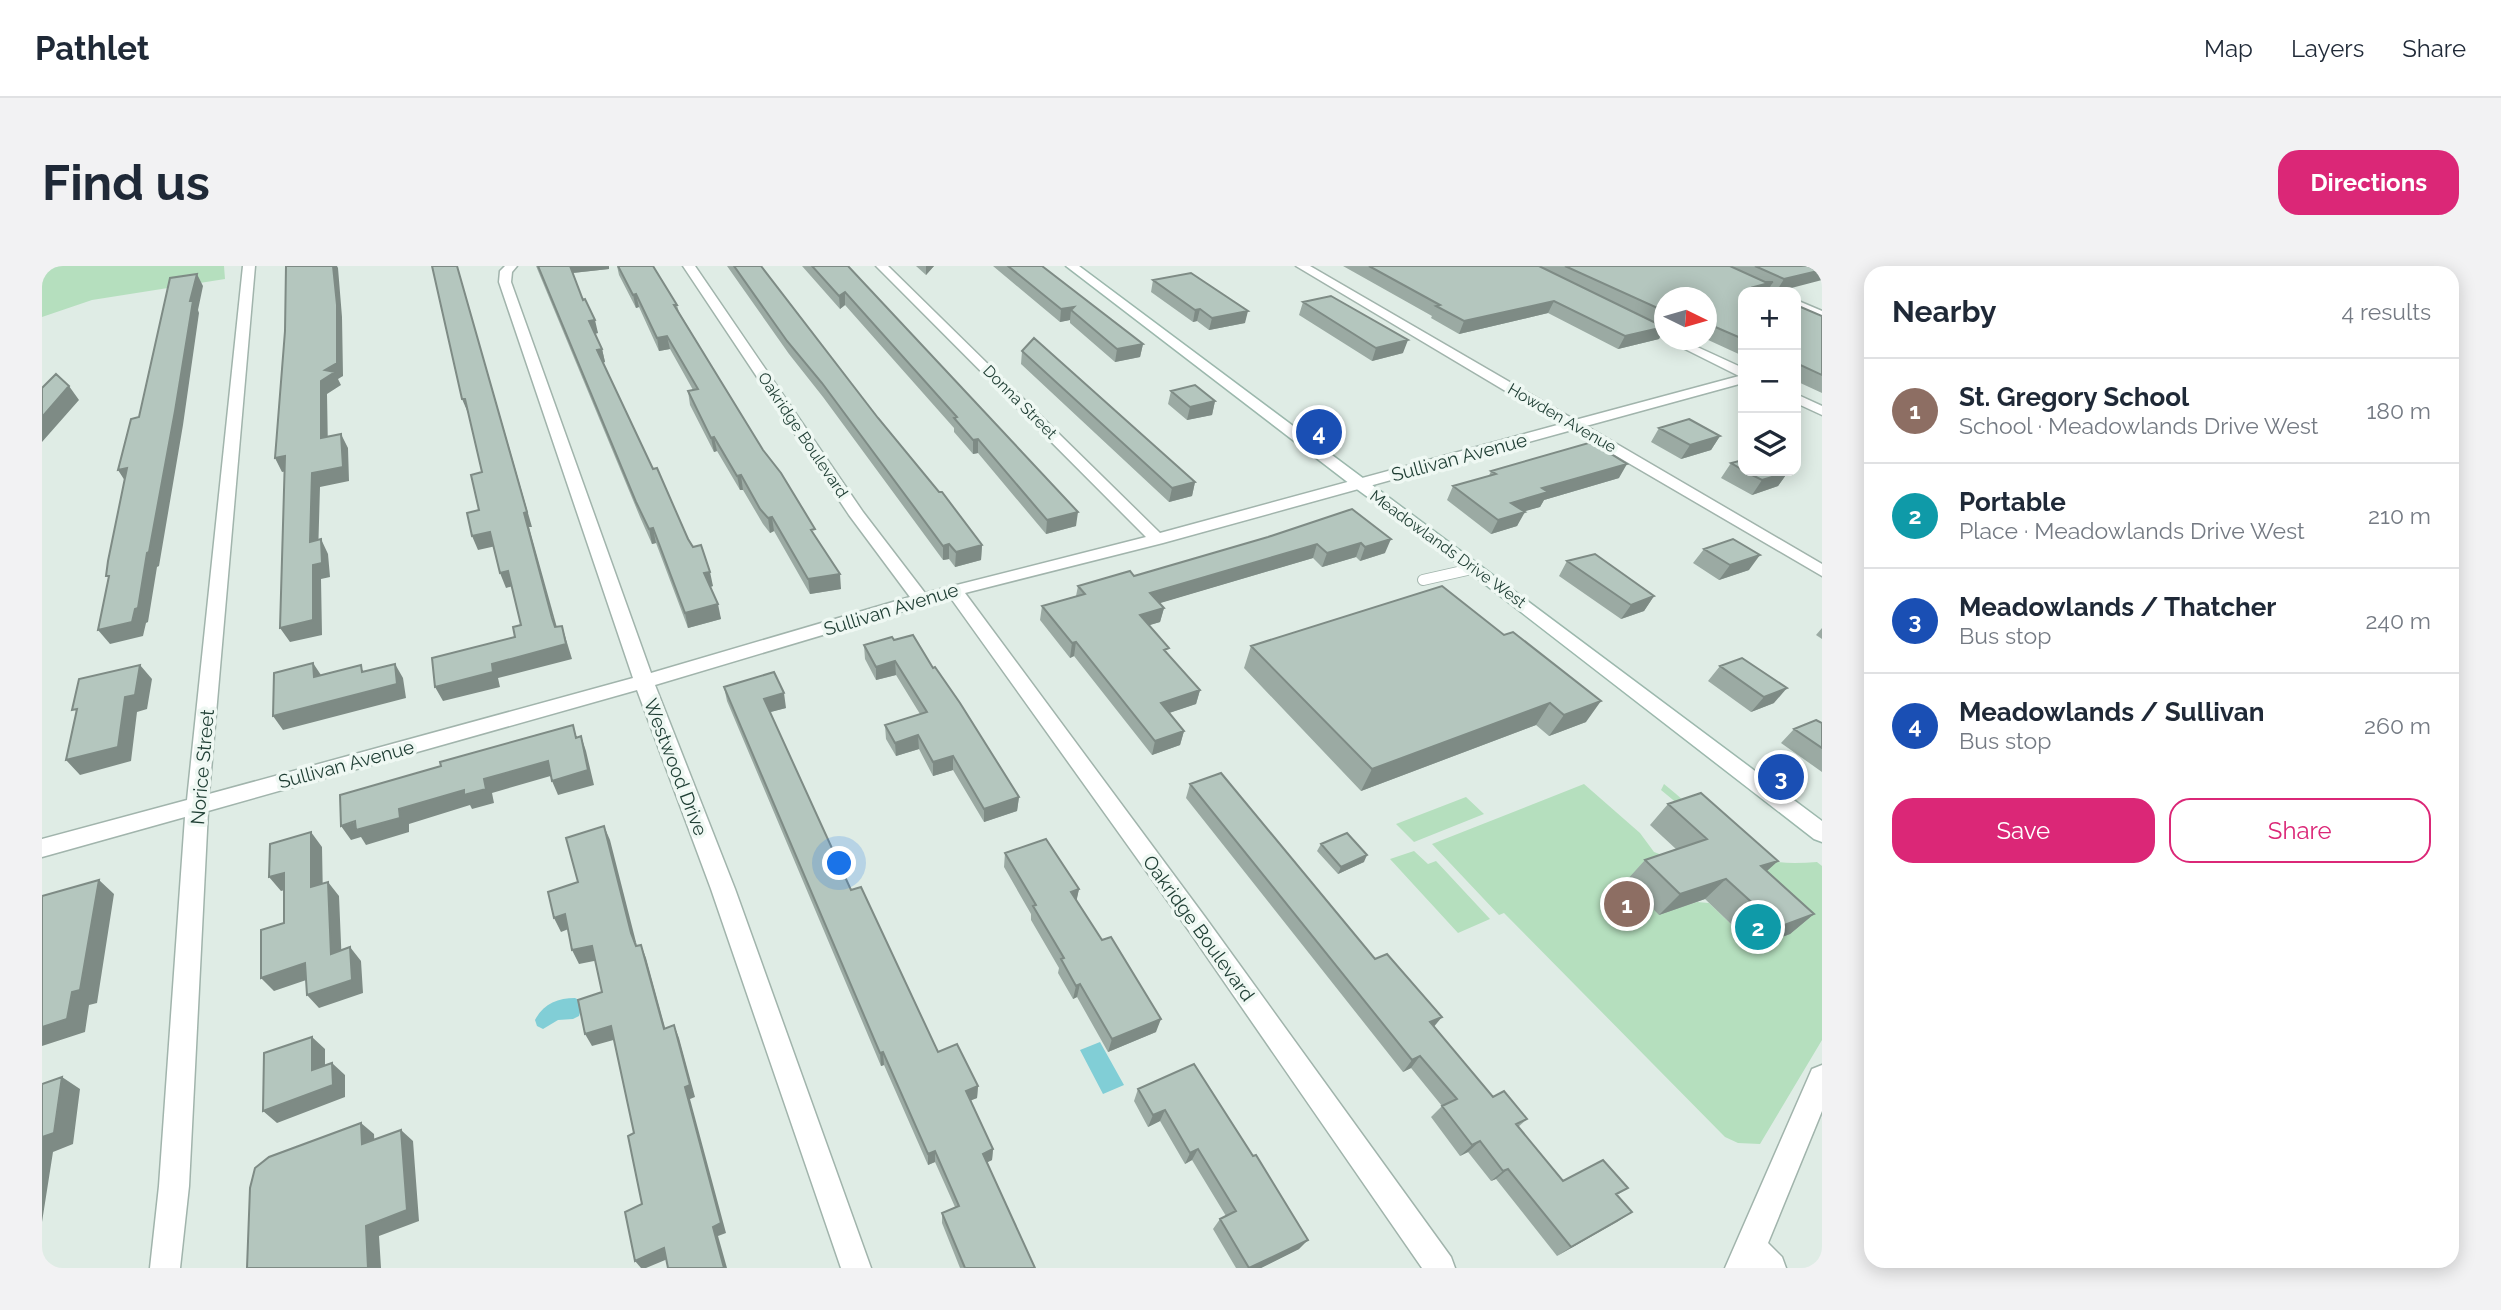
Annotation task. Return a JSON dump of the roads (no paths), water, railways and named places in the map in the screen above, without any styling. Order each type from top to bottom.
[{"type":"street","name":"Norice Street","points":[[165,1268],[173,1186],[197,807],[249,266]]},
{"type":"street","name":"Westwood Drive","points":[[511,266],[506,271],[505,282],[644,682],[728,902],[856,1268]]},
{"type":"street","name":"Oakridge Boulevard","points":[[689,266],[857,515],[922,601]]},
{"type":"street","name":"Donna Street","points":[[882,266],[1157,538]]},
{"type":"street","name":"Meadowlands Drive West","points":[[1072,266],[1359,484],[1476,568],[1822,833]]},
{"type":"street","name":"Howden Avenue","points":[[1302,266],[1822,571]]},
{"type":"street","points":[[1801,305],[1822,302]]},
{"type":"street","points":[[1801,306],[1822,315]]},
{"type":"street","points":[[1694,350],[1738,371]]},
{"type":"street","name":"Sullivan Avenue","points":[[42,848],[644,682],[954,590],[1359,484],[1738,380]]},
{"type":"street","points":[[1801,400],[1822,411]]},
{"type":"street","name":"Oakridge Boulevard","points":[[954,590],[1197,924],[1440,1268]]},
{"type":"street","points":[[1754,1261],[1822,1078]]},
{"type":"lane","points":[[1423,580],[1476,568]]},
{"type":"water","points":[[575,998],[583,1002],[579,1016],[558,1020],[543,1029],[537,1026],[535,1020],[538,1014],[547,1006],[563,999]]},
{"type":"water","points":[[1100,1042],[1124,1085],[1103,1094],[1080,1050]]},
{"type":"place","name":"Meadowlands / Sullivan","points":[[1319,432]]},
{"type":"place","name":"Meadowlands / Thatcher","points":[[1781,777]]},
{"type":"place","name":"St. Gregory School","points":[[1627,904]]},
{"type":"place","name":"Portable","points":[[1758,927]]}]
